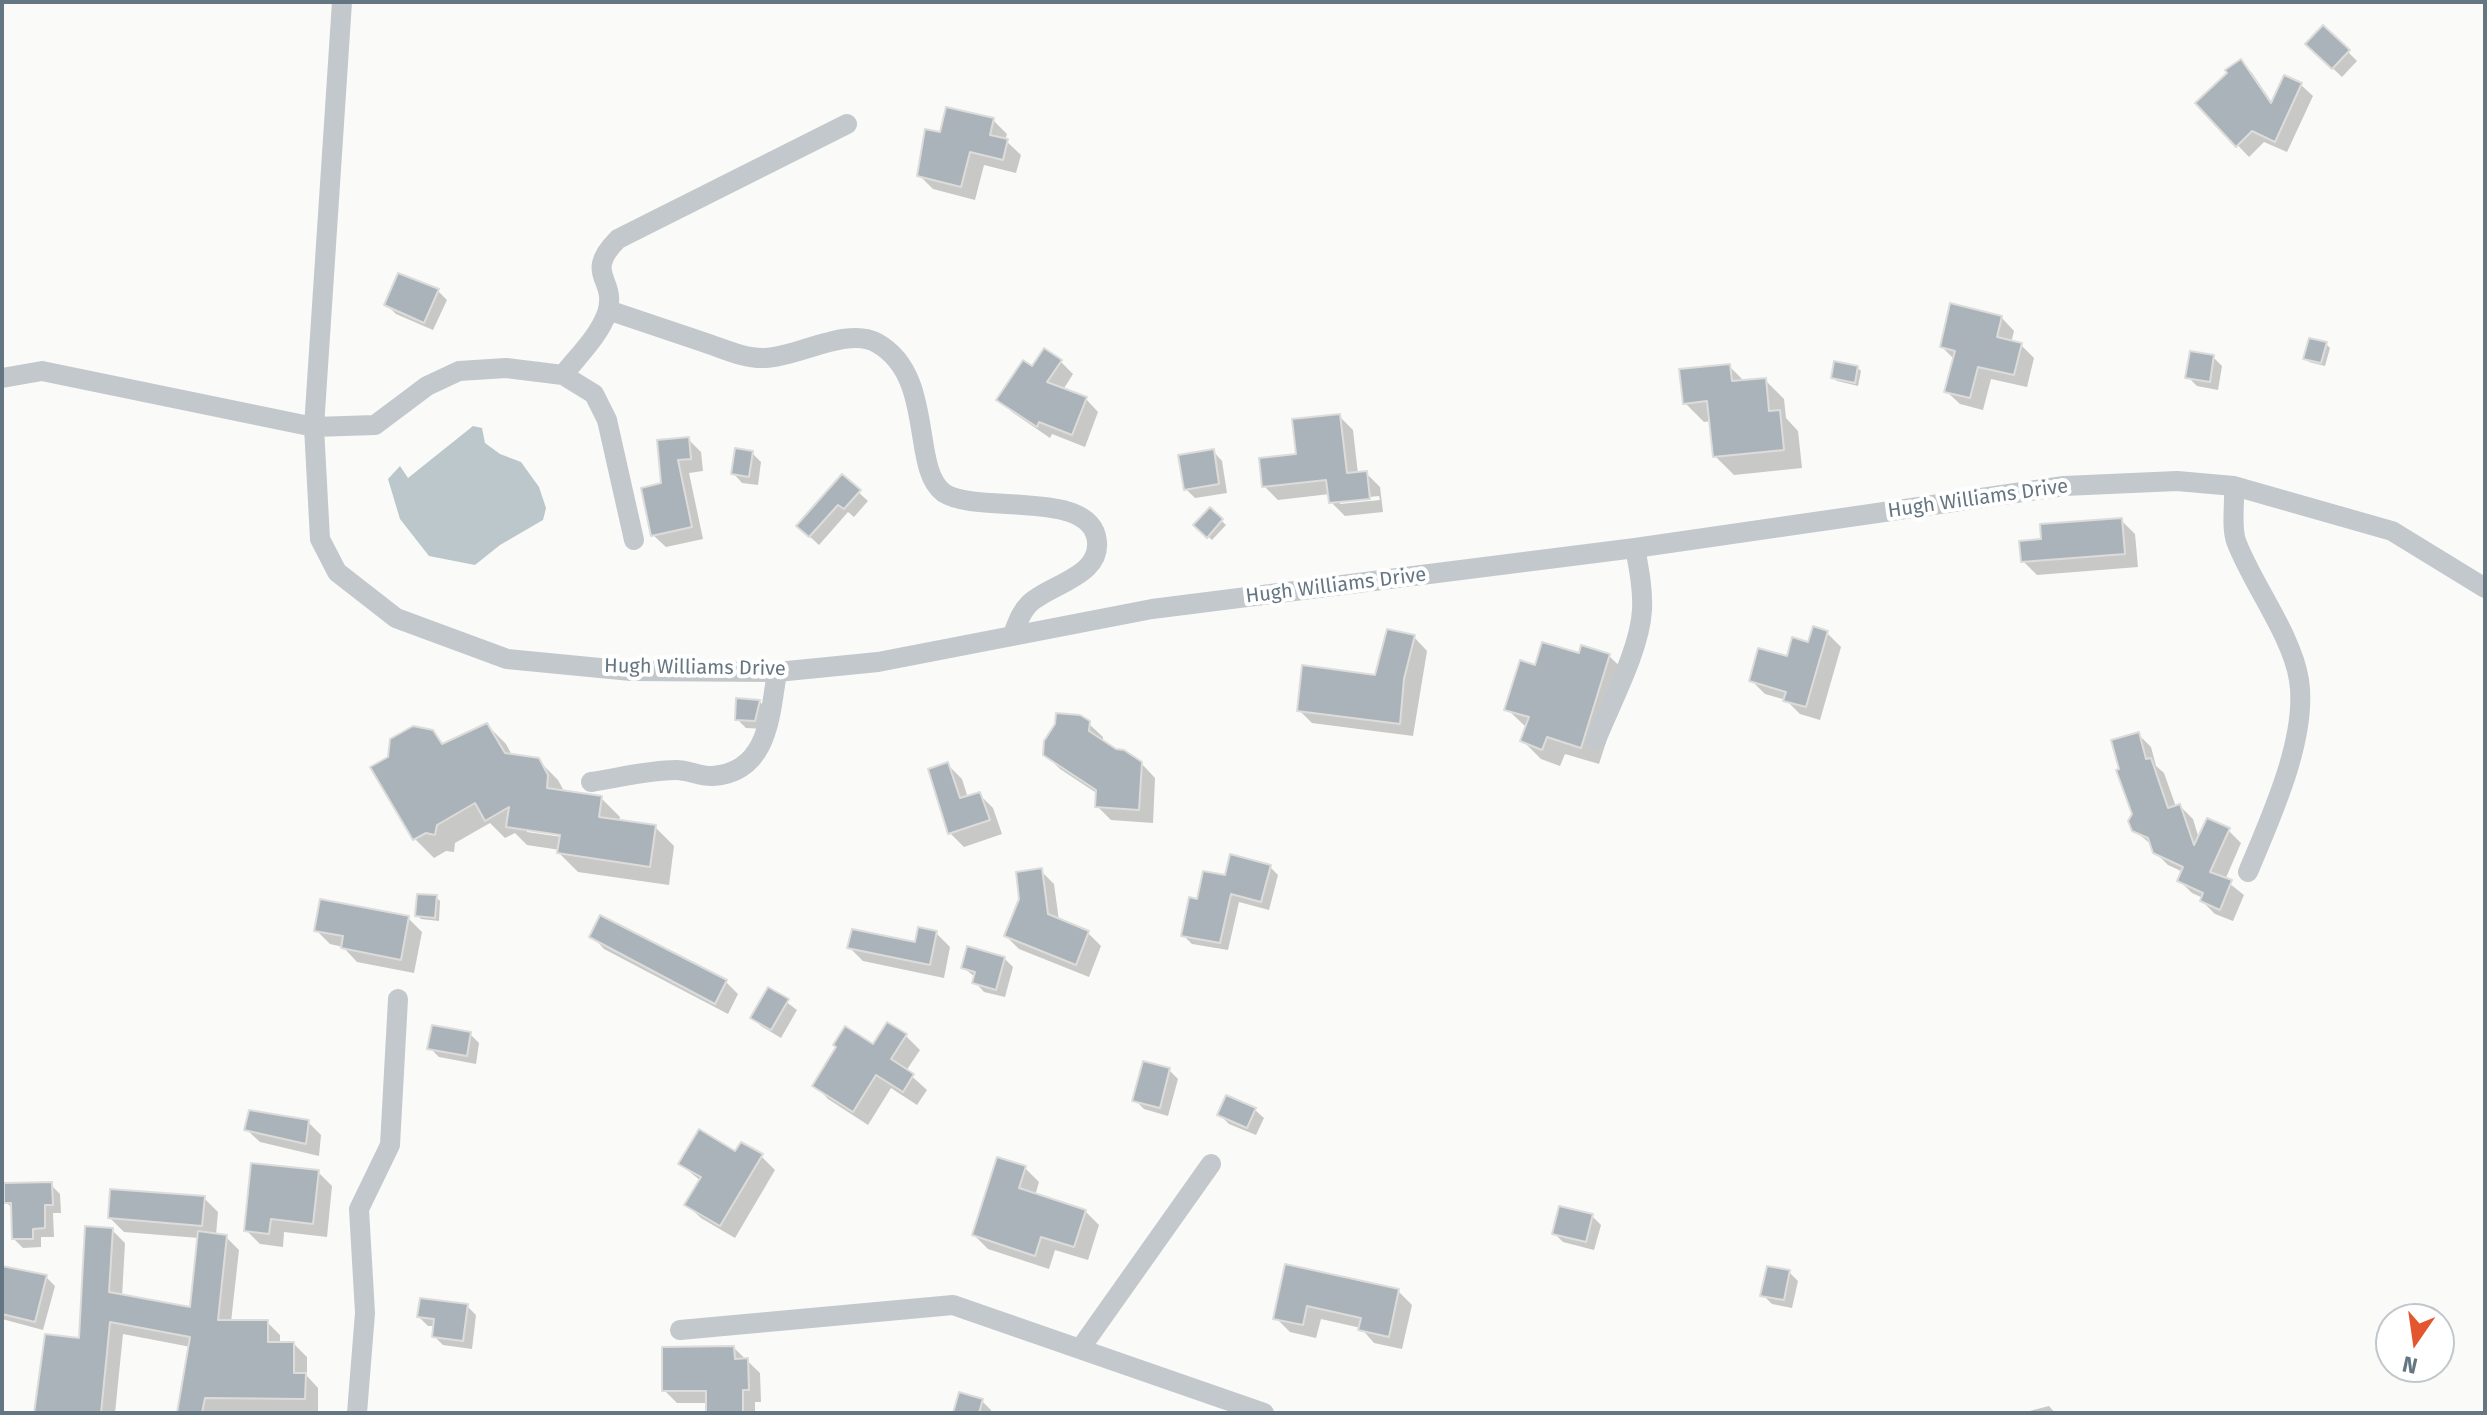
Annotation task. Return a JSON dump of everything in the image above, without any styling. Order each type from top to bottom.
[{"type":"street","name":"Hugh Williams Drive","points":[[342,2],[314,427],[320,539],[337,572],[396,618],[507,659],[631,671],[777,672],[878,662],[1152,609],[1635,548],[2064,486],[2177,481],[2234,486],[2392,531],[2485,588]]},
{"type":"street","points":[[563,375],[602,325],[609,296],[601,268],[604,253],[618,239],[847,124]]},
{"type":"street","points":[[608,310],[740,354],[765,358],[860,337],[878,343],[902,364],[915,395],[932,480],[944,492],[961,500],[1059,508],[1090,524],[1097,538],[1093,560],[1075,579],[1031,602],[1021,614],[1012,636]]},
{"type":"street","points":[[2,378],[42,371],[314,427],[375,425],[427,386],[459,371],[506,368],[563,375],[594,394],[607,420],[634,540]]},
{"type":"street","points":[[2234,486],[2235,538],[2290,654],[2299,678],[2301,711],[2282,791],[2248,872]]},
{"type":"street","points":[[1596,740],[1628,663],[1642,614],[1642,584],[1635,548]]},
{"type":"street","points":[[591,782],[674,770],[708,776],[725,774],[747,763],[761,747],[769,726],[777,672]]},
{"type":"street","points":[[357,1413],[365,1313],[359,1209],[390,1145],[398,999]]},
{"type":"street","points":[[1080,1349],[1211,1164]]},
{"type":"street","points":[[680,1330],[953,1305],[1264,1413]]},
{"type":"shaded area","points":[[473,426],[482,428],[485,443],[500,454],[521,462],[539,487],[546,508],[543,520],[500,545],[475,565],[429,556],[400,519],[388,479],[400,466],[408,478]]},
{"type":"building","points":[[2323,25],[2350,50],[2332,69],[2305,44]]},
{"type":"building","points":[[2241,59],[2271,103],[2284,75],[2302,83],[2275,142],[2252,131],[2236,147],[2195,103],[2227,73],[2225,70]]},
{"type":"building","points":[[946,107],[994,118],[990,135],[1008,139],[1003,160],[970,152],[961,187],[917,176],[925,129],[940,132]]},
{"type":"building","points":[[398,273],[439,289],[424,323],[384,305]]},
{"type":"building","points":[[1950,303],[2002,316],[1997,337],[2022,343],[2014,375],[1978,367],[1970,398],[1944,392],[1955,351],[1940,347]]},
{"type":"building","points":[[2309,338],[2327,342],[2321,363],[2303,359]]},
{"type":"building","points":[[1044,348],[1062,360],[1047,382],[1087,397],[1072,435],[1039,422],[1037,427],[996,400],[1023,360],[1032,366]]},
{"type":"building","points":[[2190,351],[2214,355],[2210,382],[2185,378]]},
{"type":"building","points":[[1834,361],[1858,366],[1855,383],[1831,378]]},
{"type":"building","points":[[1730,364],[1732,381],[1766,378],[1769,411],[1780,410],[1784,450],[1713,457],[1707,401],[1683,404],[1679,369]]},
{"type":"building","points":[[1340,414],[1347,473],[1367,471],[1370,499],[1329,503],[1326,480],[1262,487],[1259,458],[1296,454],[1292,419]]},
{"type":"building","points":[[689,437],[691,459],[678,460],[692,527],[651,536],[641,488],[661,483],[657,440]]},
{"type":"building","points":[[735,448],[753,451],[749,477],[731,474]]},
{"type":"building","points":[[1214,449],[1219,484],[1184,490],[1178,455]]},
{"type":"building","points":[[842,474],[861,490],[844,509],[838,505],[809,537],[796,526]]},
{"type":"building","points":[[1210,507],[1223,519],[1207,538],[1193,525]]},
{"type":"building","points":[[2122,518],[2125,554],[2021,562],[2019,541],[2041,539],[2040,524]]},
{"type":"building","points":[[1813,626],[1828,631],[1806,707],[1783,701],[1786,692],[1749,681],[1758,648],[1787,656],[1792,637],[1808,642]]},
{"type":"building","points":[[1387,629],[1415,635],[1404,679],[1400,724],[1297,711],[1302,665],[1375,675]]},
{"type":"building","points":[[1542,642],[1579,653],[1581,645],[1610,654],[1581,748],[1547,737],[1542,750],[1520,741],[1529,717],[1504,710],[1520,660],[1535,665]]},
{"type":"building","points":[[736,698],[760,700],[755,721],[735,720]]},
{"type":"building","points":[[1056,713],[1080,715],[1090,721],[1089,731],[1142,762],[1139,810],[1095,807],[1096,790],[1043,755],[1044,741],[1055,724]]},
{"type":"building","points":[[487,723],[505,753],[539,758],[548,775],[547,788],[602,796],[599,817],[656,825],[650,867],[557,853],[560,835],[506,827],[509,807],[485,821],[475,803],[437,825],[435,835],[426,833],[413,840],[370,767],[388,757],[390,739],[413,726],[433,730],[442,744]]},
{"type":"building","points":[[2139,732],[2146,759],[2151,758],[2168,808],[2180,804],[2194,845],[2207,818],[2230,828],[2210,872],[2232,880],[2220,910],[2200,901],[2203,893],[2177,881],[2183,867],[2153,853],[2148,838],[2132,831],[2128,821],[2132,814],[2116,770],[2119,769],[2111,740]]},
{"type":"building","points":[[948,762],[960,798],[980,792],[990,820],[948,834],[928,769]]},
{"type":"building","points":[[1230,854],[1271,865],[1261,902],[1231,894],[1220,943],[1181,936],[1189,897],[1197,899],[1203,871],[1225,875]]},
{"type":"building","points":[[1042,868],[1048,914],[1089,931],[1076,965],[1004,936],[1019,899],[1016,872]]},
{"type":"building","points":[[417,894],[437,895],[435,918],[415,916]]},
{"type":"building","points":[[320,899],[409,916],[401,960],[341,948],[343,936],[314,931]]},
{"type":"building","points":[[600,915],[727,980],[715,1004],[589,937]]},
{"type":"building","points":[[918,927],[937,931],[930,965],[847,948],[852,929],[915,942]]},
{"type":"building","points":[[967,946],[1005,957],[996,990],[972,983],[975,972],[961,968]]},
{"type":"building","points":[[768,987],[789,999],[771,1030],[750,1018]]},
{"type":"building","points":[[887,1022],[907,1034],[891,1059],[914,1074],[903,1092],[876,1075],[853,1112],[812,1086],[845,1026],[873,1044]]},
{"type":"building","points":[[432,1025],[471,1032],[467,1056],[427,1049]]},
{"type":"building","points":[[1143,1061],[1170,1068],[1160,1108],[1132,1101]]},
{"type":"building","points":[[1226,1095],[1256,1108],[1247,1128],[1217,1115]]},
{"type":"building","points":[[249,1110],[309,1120],[306,1144],[244,1130]]},
{"type":"building","points":[[699,1129],[735,1151],[741,1142],[763,1154],[720,1226],[684,1205],[701,1177],[678,1164]]},
{"type":"building","points":[[997,1157],[1026,1166],[1019,1188],[1086,1210],[1074,1247],[1041,1237],[1035,1256],[972,1235]]},
{"type":"building","points":[[251,1163],[319,1170],[313,1224],[271,1219],[269,1234],[244,1231]]},
{"type":"building","points":[[52,1182],[53,1205],[45,1205],[45,1228],[33,1229],[33,1239],[12,1239],[11,1203],[4,1203],[4,1183]]},
{"type":"building","points":[[110,1189],[205,1196],[202,1226],[108,1218]]},
{"type":"building","points":[[1559,1206],[1593,1214],[1586,1242],[1552,1234]]},
{"type":"building","points":[[85,1226],[113,1228],[109,1292],[190,1307],[198,1231],[227,1235],[218,1320],[268,1320],[268,1342],[294,1342],[294,1373],[306,1373],[305,1399],[205,1398],[202,1413],[177,1413],[190,1337],[110,1322],[101,1413],[34,1413],[45,1334],[79,1338]]},
{"type":"building","points":[[1285,1264],[1399,1289],[1389,1337],[1358,1330],[1361,1318],[1307,1306],[1303,1325],[1273,1319]]},
{"type":"building","points":[[2,1266],[47,1275],[35,1322],[2,1314]]},
{"type":"building","points":[[1767,1266],[1790,1270],[1784,1300],[1760,1296]]},
{"type":"building","points":[[420,1298],[468,1304],[463,1341],[432,1337],[434,1319],[417,1317]]},
{"type":"building","points":[[734,1346],[735,1359],[748,1358],[749,1390],[743,1390],[743,1413],[706,1413],[706,1391],[662,1391],[662,1347]]},
{"type":"building","points":[[959,1392],[983,1399],[979,1413],[953,1413]]}]
